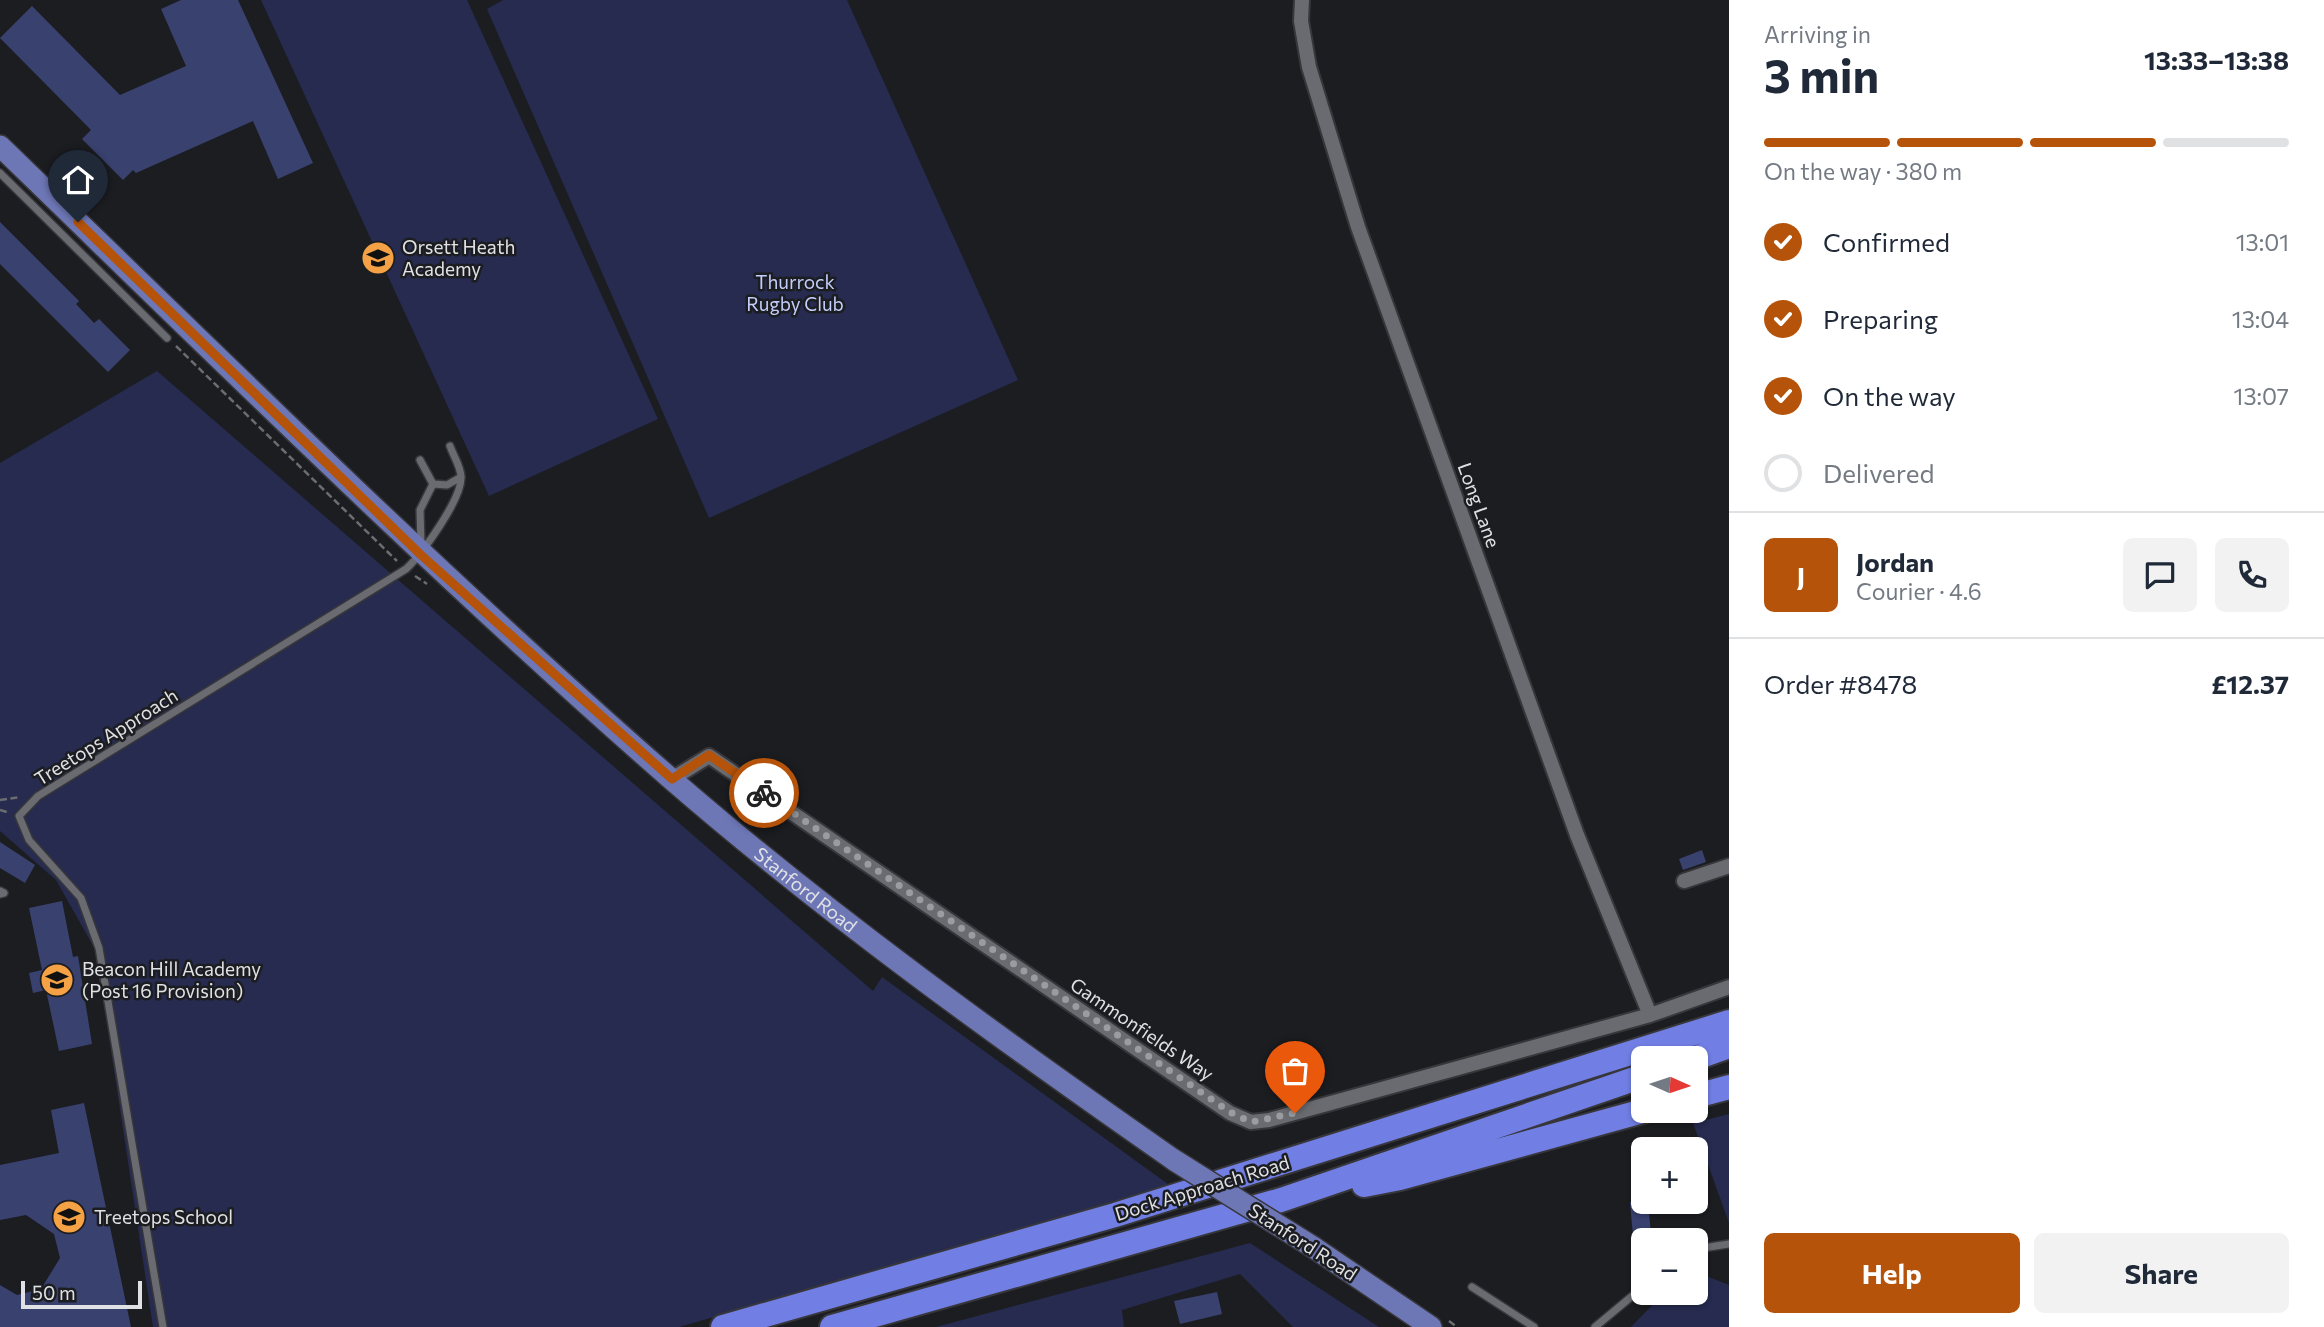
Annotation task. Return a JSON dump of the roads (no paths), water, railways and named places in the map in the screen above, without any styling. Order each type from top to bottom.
[{"type":"highway","points":[[1707,1046],[1727,1028]]},
{"type":"highway","name":"Dock Approach Road","points":[[723,1327],[1115,1215],[1727,1028]]},
{"type":"highway","points":[[1280,1200],[1631,1080]]},
{"type":"highway","points":[[1708,1093],[1729,1087]]},
{"type":"highway","points":[[1280,1200],[1400,1178],[1631,1114]]},
{"type":"highway","name":"Dock Approach Road","points":[[832,1327],[1280,1200]]},
{"type":"main road","name":"Stanford Road","points":[[0,146],[421,555],[672,779],[820,902],[1174,1160],[1313,1247],[1431,1327]]},
{"type":"street","name":"Long Lane","points":[[1301,0],[1301,21],[1309,67],[1358,227],[1573,822],[1650,1015]]},
{"type":"street","name":"Gammonfields Way","points":[[672,779],[709,755],[1207,1097],[1251,1122],[1269,1120],[1650,1015]]},
{"type":"street","points":[[1684,881],[1729,866]]},
{"type":"street","points":[[1650,1015],[1729,987]]},
{"type":"lane","points":[[0,173],[167,338]]},
{"type":"lane","points":[[421,555],[454,499],[461,477],[450,446]]},
{"type":"lane","points":[[420,460],[433,484]]},
{"type":"lane","points":[[433,484],[447,485],[461,477]]},
{"type":"lane","points":[[421,555],[420,510],[433,484]]},
{"type":"lane","name":"Treetops Approach","points":[[163,1327],[99,948],[81,898],[29,840],[19,816],[38,796],[392,581],[421,555]]},
{"type":"lane","points":[[1708,1247],[1729,1244]]},
{"type":"lane","points":[[1472,1287],[1534,1327]]},
{"type":"lane","points":[[1595,1327],[1631,1297]]},
{"type":"place","name":"Orsett Heath Academy","points":[[378,258]]},
{"type":"place","name":"Beacon Hill Academy (Post 16 Provision)","points":[[57,980]]},
{"type":"place","name":"Treetops School","points":[[69,1217]]},
{"type":"park label","name":"Thurrock Rugby Club","points":[[795,293]]}]
